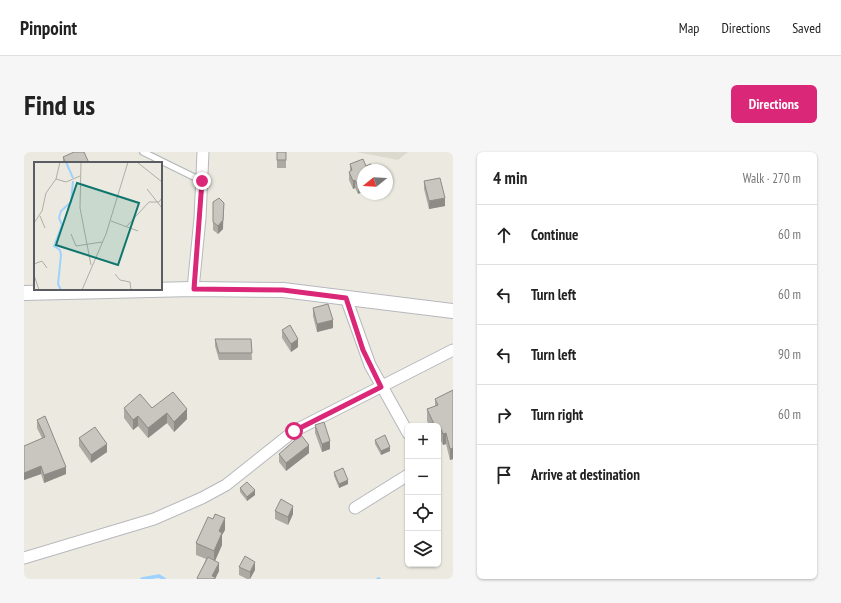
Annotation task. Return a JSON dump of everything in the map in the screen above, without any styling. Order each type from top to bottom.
[{"type":"street","points":[[194,289],[203,152]]},
{"type":"street","points":[[24,293],[152,290]]},
{"type":"street","points":[[162,290],[283,290],[453,312]]},
{"type":"street","points":[[346,298],[363,350],[381,387],[405,428]]},
{"type":"street","points":[[24,558],[154,519],[202,498],[226,485],[294,431],[453,350]]},
{"type":"street","points":[[355,508],[405,478]]},
{"type":"lane","points":[[143,152],[202,181]]},
{"type":"shaded area","points":[[356,152],[408,152],[398,160]]},
{"type":"building","points":[[74,152],[84,152],[89,162],[66,162],[63,157]]},
{"type":"building","points":[[277,152],[286,152],[286,160],[277,160]]},
{"type":"building","points":[[363,159],[365,164],[357,164],[357,184],[355,180],[353,181],[349,172],[352,170],[350,164]]},
{"type":"building","points":[[440,178],[445,198],[429,201],[424,181]]},
{"type":"building","points":[[219,198],[224,203],[223,220],[218,226],[213,222],[213,202]]},
{"type":"building","points":[[328,304],[333,320],[317,324],[313,308]]},
{"type":"building","points":[[290,325],[298,339],[291,344],[282,330]]},
{"type":"building","points":[[215,339],[251,339],[252,353],[219,353]]},
{"type":"building","points":[[453,390],[453,448],[450,449],[446,433],[443,434],[441,429],[441,423],[434,423],[427,409],[438,405],[435,399]]},
{"type":"building","points":[[173,392],[187,409],[174,422],[167,413],[148,428],[138,416],[133,420],[124,408],[140,394],[152,408]]},
{"type":"building","points":[[45,416],[66,467],[44,475],[41,466],[24,473],[24,446],[45,437],[37,420]]},
{"type":"building","points":[[324,422],[330,441],[322,444],[315,425]]},
{"type":"building","points":[[95,427],[107,444],[91,455],[79,438]]},
{"type":"building","points":[[301,435],[309,445],[286,463],[279,454]]},
{"type":"building","points":[[385,435],[390,447],[381,451],[375,440]]},
{"type":"building","points":[[343,468],[348,480],[339,484],[334,472]]},
{"type":"building","points":[[247,482],[255,490],[247,497],[240,488]]},
{"type":"building","points":[[281,499],[293,506],[288,517],[275,511]]},
{"type":"building","points":[[215,514],[225,518],[219,531],[222,533],[214,551],[196,543],[208,517],[213,519]]},
{"type":"building","points":[[245,556],[255,562],[250,572],[239,567]]},
{"type":"building","points":[[208,557],[219,563],[212,576],[215,577],[214,579],[198,579],[197,578]]},
{"type":"waterway","points":[[142,579],[159,576],[164,579]]},
{"type":"route","points":[[202,181],[194,289],[283,290],[346,298],[363,350],[381,387],[294,431]]}]
